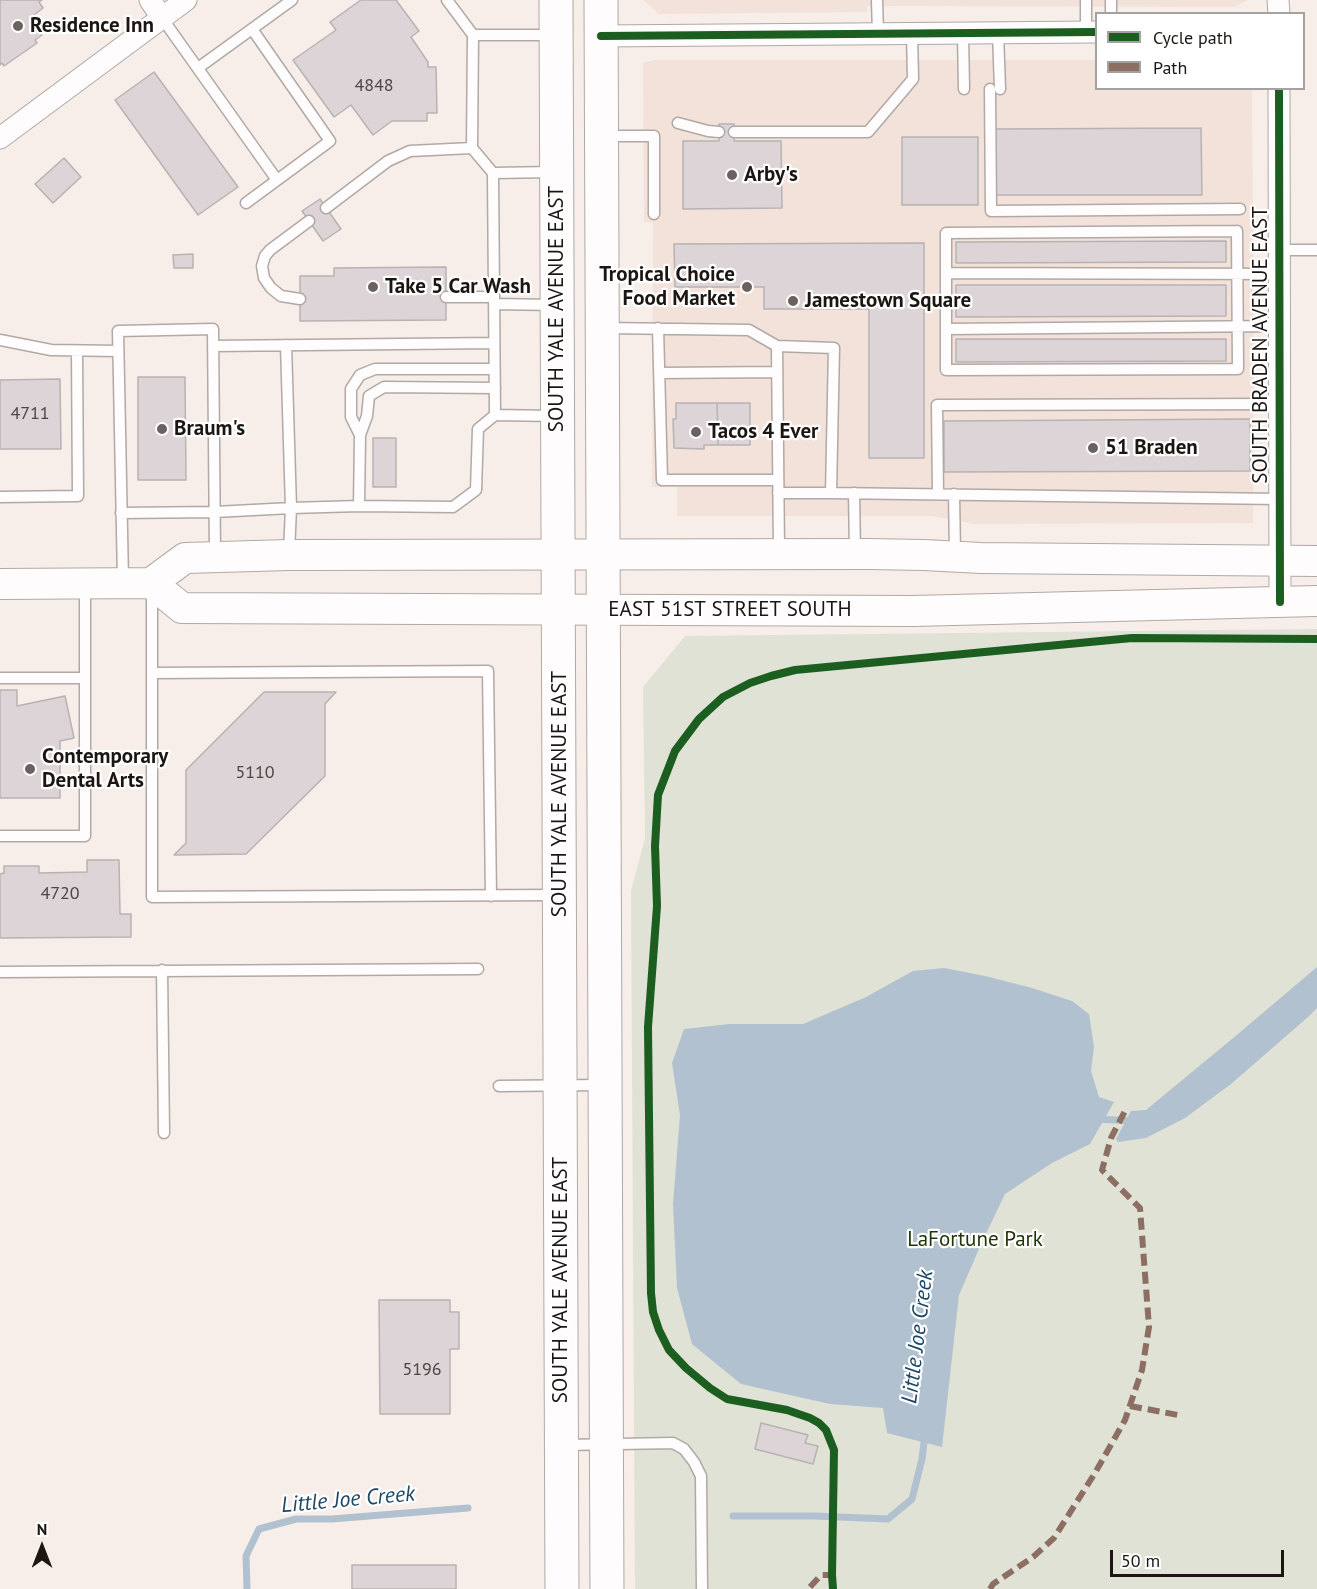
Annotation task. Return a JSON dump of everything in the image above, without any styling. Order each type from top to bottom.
[{"type":"main road","name":"SOUTH YALE AVENUE EAST","points":[[556,0],[562,1589]]},
{"type":"main road","name":"SOUTH YALE AVENUE EAST","points":[[601,0],[607,1589]]},
{"type":"main road","points":[[557,35],[601,36]]},
{"type":"main road","points":[[0,584],[137,583],[185,558],[289,555],[855,554],[981,558],[1317,561]]},
{"type":"main road","name":"EAST 51ST STREET SOUTH","points":[[137,583],[182,608],[913,611],[1317,601]]},
{"type":"street","points":[[150,0],[162,18]]},
{"type":"street","points":[[0,138],[186,0]]},
{"type":"street","points":[[601,36],[1091,32]]},
{"type":"street","name":"SOUTH BRADEN AVENUE EAST","points":[[1279,90],[1280,602]]},
{"type":"lane","points":[[198,68],[292,0]]},
{"type":"lane","points":[[447,0],[473,35],[472,148],[493,173],[495,415]]},
{"type":"lane","points":[[877,0],[878,33]]},
{"type":"lane","points":[[1086,0],[1091,32]]},
{"type":"lane","points":[[162,18],[277,180]]},
{"type":"lane","points":[[246,203],[330,141],[252,29]]},
{"type":"lane","points":[[734,132],[868,132],[913,79],[912,33]]},
{"type":"lane","points":[[963,33],[964,89]]},
{"type":"lane","points":[[998,33],[991,211],[1240,209]]},
{"type":"lane","points":[[473,35],[557,35]]},
{"type":"lane","points":[[678,123],[719,132]]},
{"type":"lane","points":[[601,136],[654,136],[654,214]]},
{"type":"lane","points":[[326,208],[388,161],[410,151],[472,148]]},
{"type":"lane","points":[[493,173],[556,172]]},
{"type":"lane","points":[[300,299],[280,296],[264,278],[262,266],[270,250],[309,221]]},
{"type":"lane","points":[[1237,231],[1237,273],[1238,369],[946,370],[946,233],[1237,231]]},
{"type":"lane","points":[[1279,250],[1317,250]]},
{"type":"lane","points":[[946,273],[1279,274]]},
{"type":"lane","points":[[446,297],[558,305]]},
{"type":"lane","points":[[946,329],[1280,326]]},
{"type":"lane","points":[[602,327],[749,330],[777,346],[834,348],[831,493]]},
{"type":"lane","points":[[658,328],[662,480],[778,480]]},
{"type":"lane","points":[[216,557],[213,329],[118,331],[121,513],[137,583],[152,673],[152,897],[560,895]]},
{"type":"lane","points":[[0,340],[51,350],[118,351]]},
{"type":"lane","points":[[213,346],[494,343]]},
{"type":"lane","points":[[286,345],[291,508],[289,555]]},
{"type":"lane","points":[[777,346],[779,554]]},
{"type":"lane","points":[[0,497],[78,496],[77,351]]},
{"type":"lane","points":[[360,435],[351,417],[351,389],[360,375],[375,369],[494,369]]},
{"type":"lane","points":[[659,373],[777,372]]},
{"type":"lane","points":[[359,506],[360,435],[367,416],[369,396],[384,387],[495,388]]},
{"type":"lane","points":[[938,494],[937,405],[1280,405]]},
{"type":"lane","points":[[121,513],[359,506],[453,507],[476,490],[478,429],[495,415],[558,416]]},
{"type":"lane","points":[[778,494],[1280,498]]},
{"type":"lane","points":[[854,494],[855,554]]},
{"type":"lane","points":[[954,494],[955,556]]},
{"type":"lane","points":[[0,836],[85,836],[85,583]]},
{"type":"lane","points":[[152,673],[488,671],[491,896]]},
{"type":"lane","points":[[0,678],[85,678]]},
{"type":"lane","points":[[0,972],[478,969]]},
{"type":"lane","points":[[162,970],[164,1133]]},
{"type":"lane","points":[[500,1086],[605,1085]]},
{"type":"lane","points":[[561,1445],[673,1443],[684,1449],[701,1476],[702,1589]]},
{"type":"shaded area","points":[[643,0],[1248,0],[1234,7],[867,6],[867,12],[659,14]]},
{"type":"shaded area","points":[[654,60],[1095,60],[1095,90],[1252,90],[1253,523],[974,524],[932,516],[677,516],[677,487],[652,487],[653,222],[644,222],[643,63]]},
{"type":"green space","name":"LaFortune Park","points":[[1317,629],[1317,1589],[635,1589],[631,891],[645,838],[643,687],[685,636]]},
{"type":"water","points":[[1317,967],[1317,1008],[1308,1017],[1231,1084],[1185,1118],[1146,1138],[1118,1142],[1116,1139],[1131,1111],[1146,1110]]},
{"type":"water","points":[[944,968],[1032,988],[1072,1001],[1089,1014],[1094,1047],[1091,1071],[1099,1097],[1114,1102],[1090,1144],[1052,1163],[1005,1194],[959,1295],[942,1447],[887,1433],[883,1408],[830,1404],[741,1384],[692,1344],[677,1288],[673,1204],[680,1115],[672,1063],[684,1029],[730,1024],[803,1024],[866,997],[913,971]]},
{"type":"building","name":"Residence Inn","points":[[0,0],[42,0],[39,2],[43,8],[30,18],[42,35],[35,40],[37,43],[4,66],[2,63],[0,65]]},
{"type":"building","points":[[361,0],[396,0],[419,31],[411,37],[428,62],[428,67],[436,67],[437,113],[427,113],[427,121],[392,121],[373,135],[351,105],[334,117],[293,60],[336,30],[330,22]]},
{"type":"building","points":[[154,72],[238,187],[198,215],[115,100]]},
{"type":"building","name":"Arby's","points":[[719,124],[734,124],[734,141],[781,141],[782,208],[683,209],[683,141],[719,141]]},
{"type":"building","points":[[1201,128],[1202,195],[996,195],[995,129]]},
{"type":"building","points":[[902,137],[978,137],[978,205],[902,205]]},
{"type":"building","points":[[64,158],[81,177],[53,203],[35,184]]},
{"type":"building","points":[[320,199],[341,229],[323,241],[302,211]]},
{"type":"building","points":[[1226,241],[1226,262],[956,263],[956,242]]},
{"type":"building","points":[[924,243],[924,458],[869,458],[869,309],[764,309],[764,287],[675,287],[674,244]]},
{"type":"building","points":[[193,254],[193,268],[174,268],[173,255]]},
{"type":"building","name":"Take 5 Car Wash","points":[[446,267],[446,320],[300,321],[300,276],[334,276],[334,268]]},
{"type":"building","points":[[956,285],[1226,285],[1226,316],[956,317]]},
{"type":"building","points":[[956,339],[1226,339],[1226,361],[956,362]]},
{"type":"building","name":"Braum's","points":[[138,377],[185,377],[186,480],[138,480]]},
{"type":"building","points":[[60,379],[61,449],[0,449],[0,380]]},
{"type":"building","name":"Tacos 4 Ever","points":[[676,403],[717,403],[718,445],[704,445],[704,449],[674,448],[673,419],[676,419]]},
{"type":"building","points":[[717,403],[750,403],[750,445],[718,445]]},
{"type":"building","points":[[1250,419],[1250,471],[944,472],[944,421]]},
{"type":"building","points":[[373,438],[396,438],[396,487],[373,487]]},
{"type":"building","name":"Contemporary Dental Arts","points":[[0,690],[17,690],[17,706],[65,696],[74,738],[60,741],[60,798],[0,798]]},
{"type":"building","points":[[264,692],[336,692],[325,704],[325,776],[246,854],[174,855],[186,843],[186,770]]},
{"type":"building","points":[[87,860],[119,860],[120,914],[131,914],[131,937],[0,938],[0,874],[4,873],[4,866],[39,866],[39,873],[87,872]]},
{"type":"building","points":[[379,1300],[450,1300],[450,1312],[459,1312],[459,1349],[450,1349],[450,1414],[380,1414]]},
{"type":"building","points":[[761,1423],[808,1435],[805,1443],[818,1446],[813,1464],[755,1449]]},
{"type":"building","points":[[352,1565],[456,1565],[456,1589],[352,1589]]},
{"type":"waterway","name":"Little Joe Creek","points":[[1095,1119],[1135,1121]]},
{"type":"waterway","name":"Little Joe Creek","points":[[733,1516],[888,1519],[912,1499],[922,1459],[925,1434]]},
{"type":"waterway","name":"Little Joe Creek","points":[[247,1589],[246,1556],[259,1529],[296,1519],[332,1519],[468,1508]]},
{"type":"marked path","points":[[990,1589],[993,1584],[1033,1557],[1054,1538],[1125,1420],[1142,1370],[1149,1327],[1140,1208],[1102,1170],[1111,1138],[1127,1107]]},
{"type":"marked path","points":[[1130,1406],[1178,1415]]},
{"type":"marked path","points":[[810,1587],[821,1575],[832,1575]]},
{"type":"cycle path","points":[[601,36],[1095,32]]},
{"type":"cycle path","points":[[1279,90],[1280,602]]},
{"type":"cycle path","points":[[833,1589],[834,1450],[826,1430],[810,1418],[787,1410],[727,1399],[710,1388],[669,1350],[653,1312],[648,1027],[657,906],[655,846],[658,795],[675,751],[699,719],[723,697],[750,683],[795,670],[1132,638],[1317,639]]},
{"type":"place","name":"Residence Inn","points":[[18,26]]},
{"type":"place","name":"Arby's","points":[[732,175]]},
{"type":"place","name":"Take 5 Car Wash","points":[[373,287]]},
{"type":"place","name":"Tropical Choice Food Market","points":[[747,287]]},
{"type":"place","name":"Jamestown Square","points":[[793,301]]},
{"type":"place","name":"Braum's","points":[[162,429]]},
{"type":"place","name":"Tacos 4 Ever","points":[[696,432]]},
{"type":"place","name":"51 Braden","points":[[1093,448]]},
{"type":"place","name":"Contemporary Dental Arts","points":[[30,769]]}]
